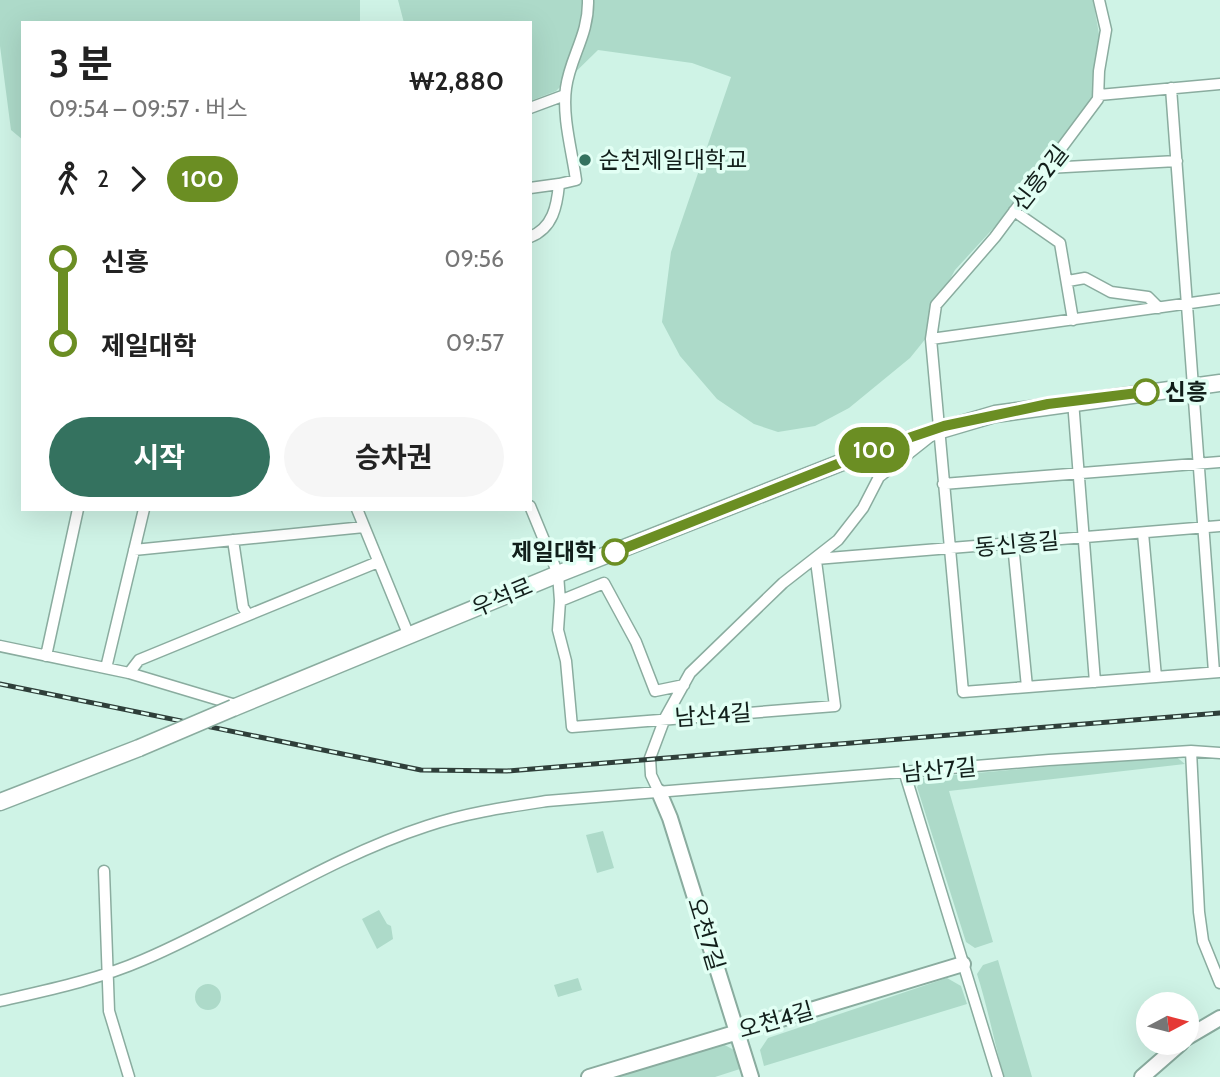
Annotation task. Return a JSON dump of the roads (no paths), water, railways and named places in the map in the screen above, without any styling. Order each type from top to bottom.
[{"type":"main road","name":"우석로","points":[[0,802],[139,748],[558,573],[873,450],[995,414],[1073,401],[1220,383]]},
{"type":"street","points":[[532,188],[576,180],[565,94],[589,19],[589,0]]},
{"type":"street","points":[[1099,0],[1106,30],[1099,71],[1099,95],[1220,84]]},
{"type":"street","points":[[937,429],[963,692],[1217,672],[1171,88]]},
{"type":"street","points":[[532,107],[565,94]]},
{"type":"street","name":"신흥2길","points":[[937,429],[931,339],[936,305],[1014,211],[1099,95]]},
{"type":"street","points":[[1047,168],[1177,161]]},
{"type":"street","points":[[532,236],[545,228],[557,207],[559,184]]},
{"type":"street","points":[[1014,211],[1060,243],[1073,320]]},
{"type":"street","points":[[1068,281],[1085,278],[1111,292],[1148,297],[1159,308]]},
{"type":"street","points":[[931,339],[1220,299]]},
{"type":"street","points":[[1073,401],[1095,682]]},
{"type":"street","points":[[659,792],[651,775],[650,758],[665,718],[684,685],[709,653],[783,583],[816,560],[838,540],[854,520],[879,477],[937,429]]},
{"type":"street","points":[[873,450],[879,477]]},
{"type":"street","points":[[943,484],[1220,462]]},
{"type":"street","points":[[46,656],[78,511]]},
{"type":"street","points":[[106,667],[144,511]]},
{"type":"street","points":[[358,511],[409,636]]},
{"type":"street","points":[[532,511],[558,573],[560,601],[604,583],[636,642],[655,691],[684,685]]},
{"type":"street","name":"동신흥길","points":[[816,560],[1220,526]]},
{"type":"street","points":[[134,550],[364,527]]},
{"type":"street","points":[[1143,533],[1156,677]]},
{"type":"street","points":[[233,540],[243,607],[248,615]]},
{"type":"street","points":[[1013,544],[1027,687]]},
{"type":"street","name":"남산4길","points":[[560,601],[558,629],[566,661],[572,727],[835,706],[816,560]]},
{"type":"street","points":[[129,673],[138,660],[378,562]]},
{"type":"street","points":[[0,646],[106,667],[236,707]]},
{"type":"street","points":[[1191,751],[1199,912],[1203,941],[1220,982]]},
{"type":"street","name":"남산7길","points":[[0,1002],[106,975],[176,945],[381,844],[428,825],[547,801],[905,774],[1049,760],[1191,751],[1220,753]]},
{"type":"street","points":[[905,774],[998,1077]]},
{"type":"street","name":"오천7길","points":[[659,792],[670,818],[751,1077]]},
{"type":"street","points":[[104,871],[109,1011],[130,1077]]},
{"type":"street","name":"오천4길","points":[[589,1077],[963,964]]},
{"type":"street","points":[[1199,1030],[1220,1018]]},
{"type":"street","points":[[1142,1077],[1167,1055]]},
{"type":"railway","points":[[0,684],[421,770],[507,771],[1220,713]]},
{"type":"place","name":"순천제일대학교","points":[[585,160]]},
{"type":"place","name":"신흥","points":[[1146,392]]},
{"type":"place","name":"제일대학","points":[[615,552]]}]
